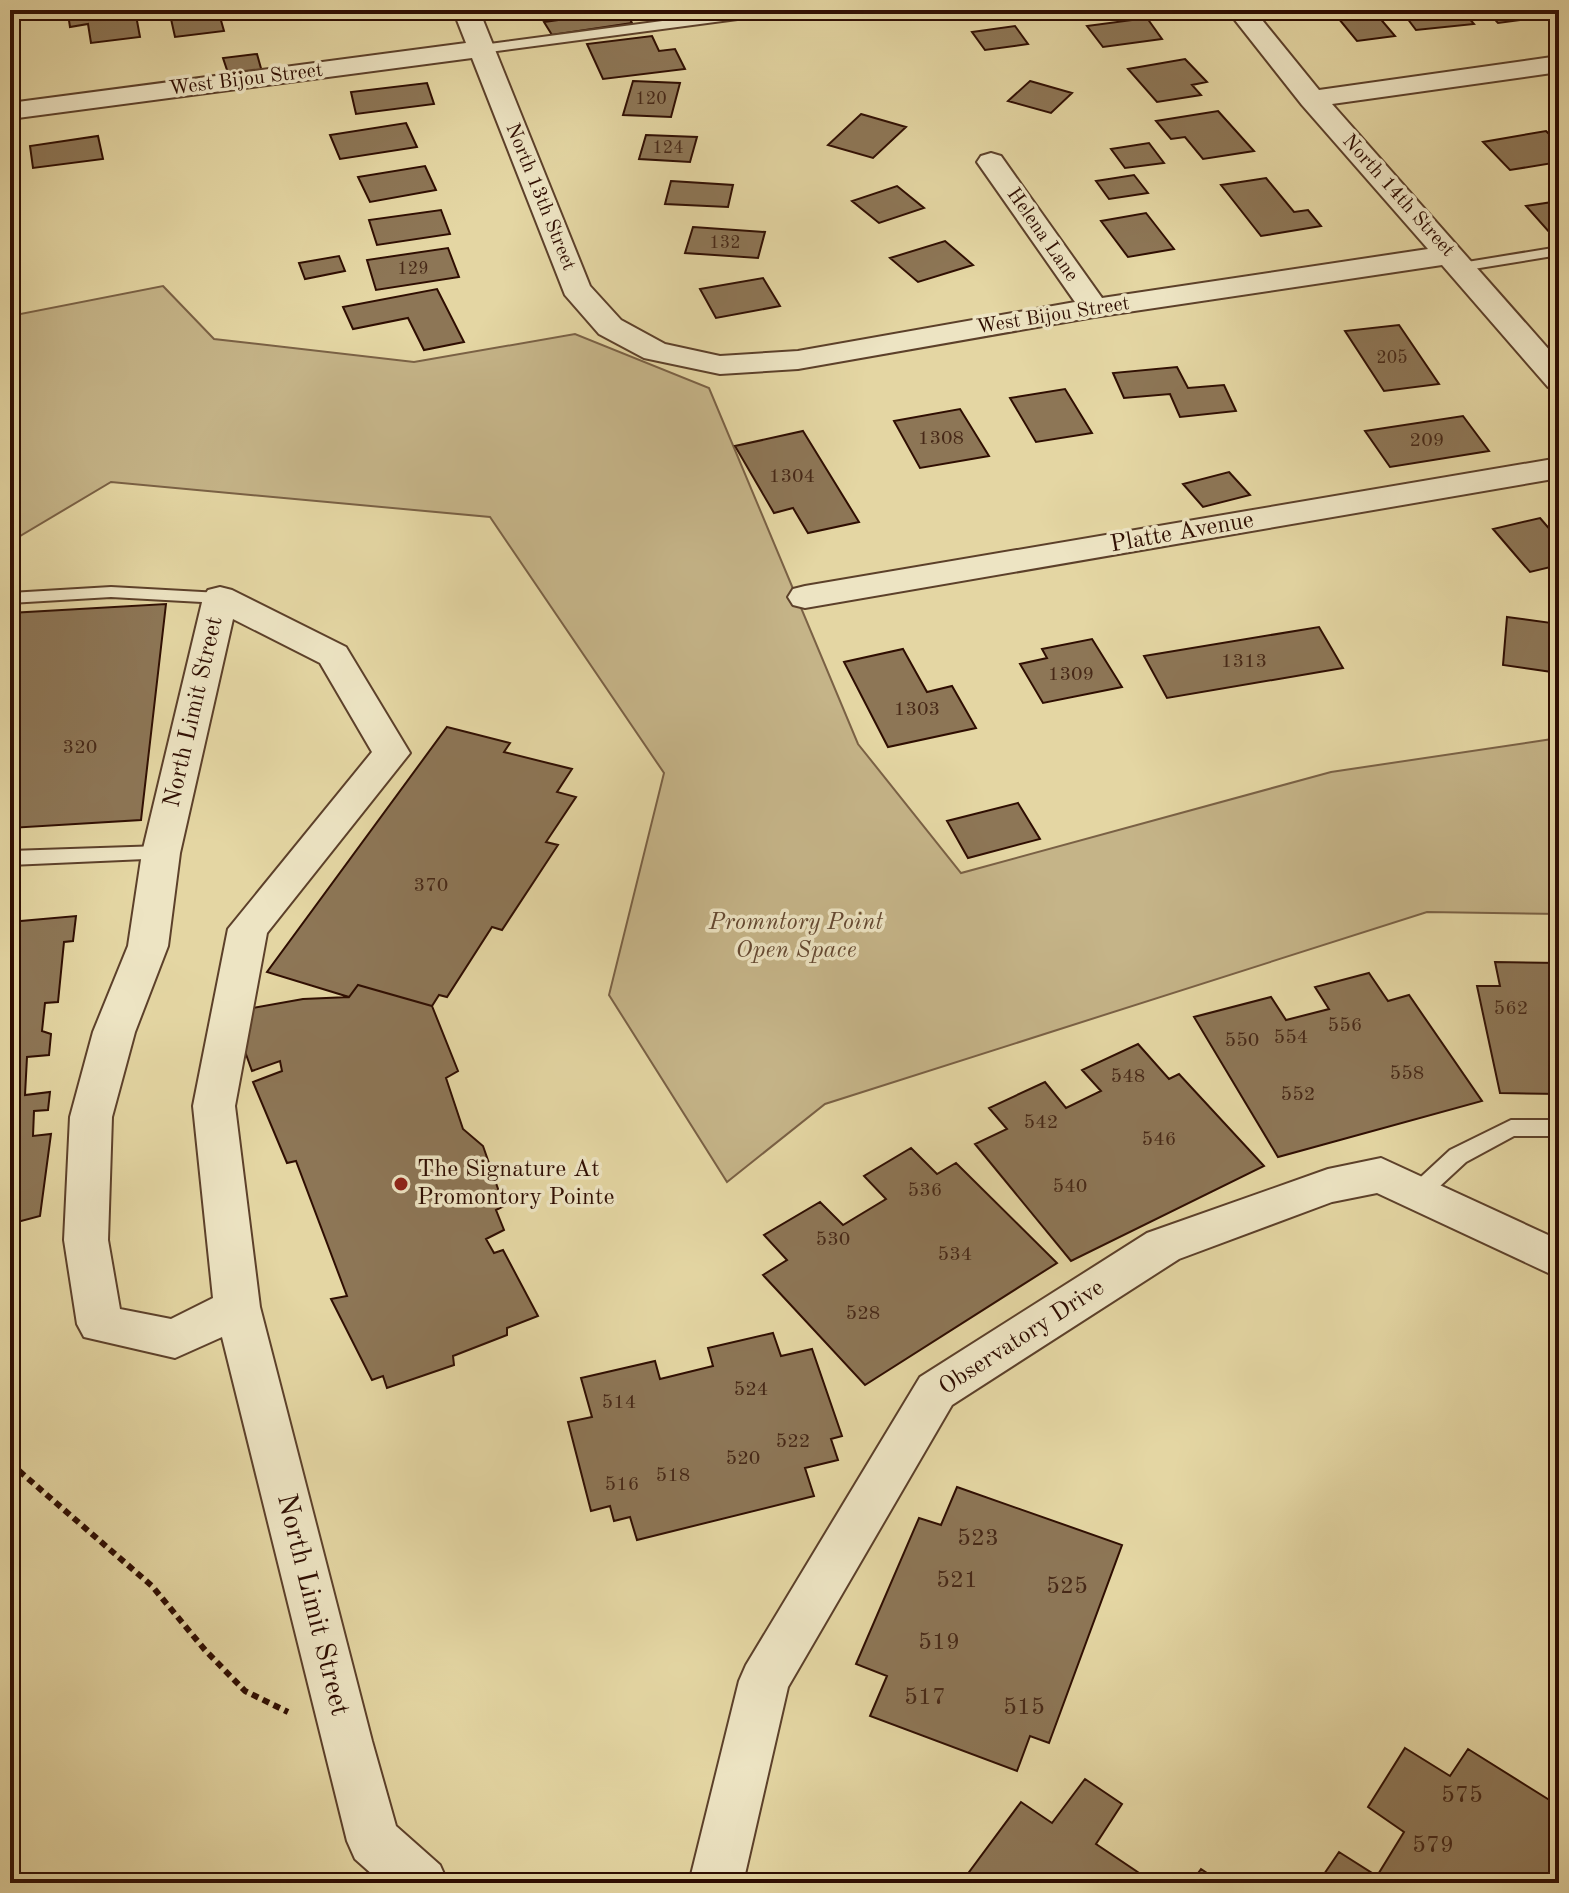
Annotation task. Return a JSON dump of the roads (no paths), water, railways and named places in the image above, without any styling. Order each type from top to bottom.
[{"type":"street","name":"North 13th Street","points":[[466,10],[576,289],[610,327],[655,351]]},
{"type":"street","name":"North 14th Street","points":[[1240,10],[1312,99],[1559,380]]},
{"type":"street","name":"West Bijou Street","points":[[10,111],[482,49]]},
{"type":"street","points":[[1312,99],[1559,64]]},
{"type":"street","name":"Helena Lane","points":[[991,162],[1094,308]]},
{"type":"street","name":"West Bijou Street","points":[[655,351],[720,365],[798,360],[1094,308],[1456,261]]},
{"type":"street","name":"Platte Avenue","points":[[805,597],[1559,468]]},
{"type":"street","name":"North Limit Street","points":[[237,1307],[175,1339],[100,1324],[86,1240],[91,1117],[114,1032],[148,946],[161,853],[220,598],[333,655],[391,753],[248,929],[214,1106],[237,1307],[346,1741],[374,1841],[421,1883]]},
{"type":"street","name":"Observatory Drive","points":[[717,1882],[764,1681],[936,1391],[1163,1246],[1328,1186],[1381,1175],[1559,1260]]},
{"type":"lane","points":[[482,49],[775,10]]},
{"type":"lane","points":[[1456,261],[1559,251]]},
{"type":"lane","points":[[10,598],[111,592],[220,598]]},
{"type":"lane","points":[[10,858],[161,853]]},
{"type":"lane","points":[[1418,1193],[1458,1156],[1511,1128],[1559,1128]]},
{"type":"place","name":"The Signature At Promontory Pointe","points":[[401,1184]]},
{"type":"park label","name":"Promntory Point Open Space","points":[[796,937]]}]
